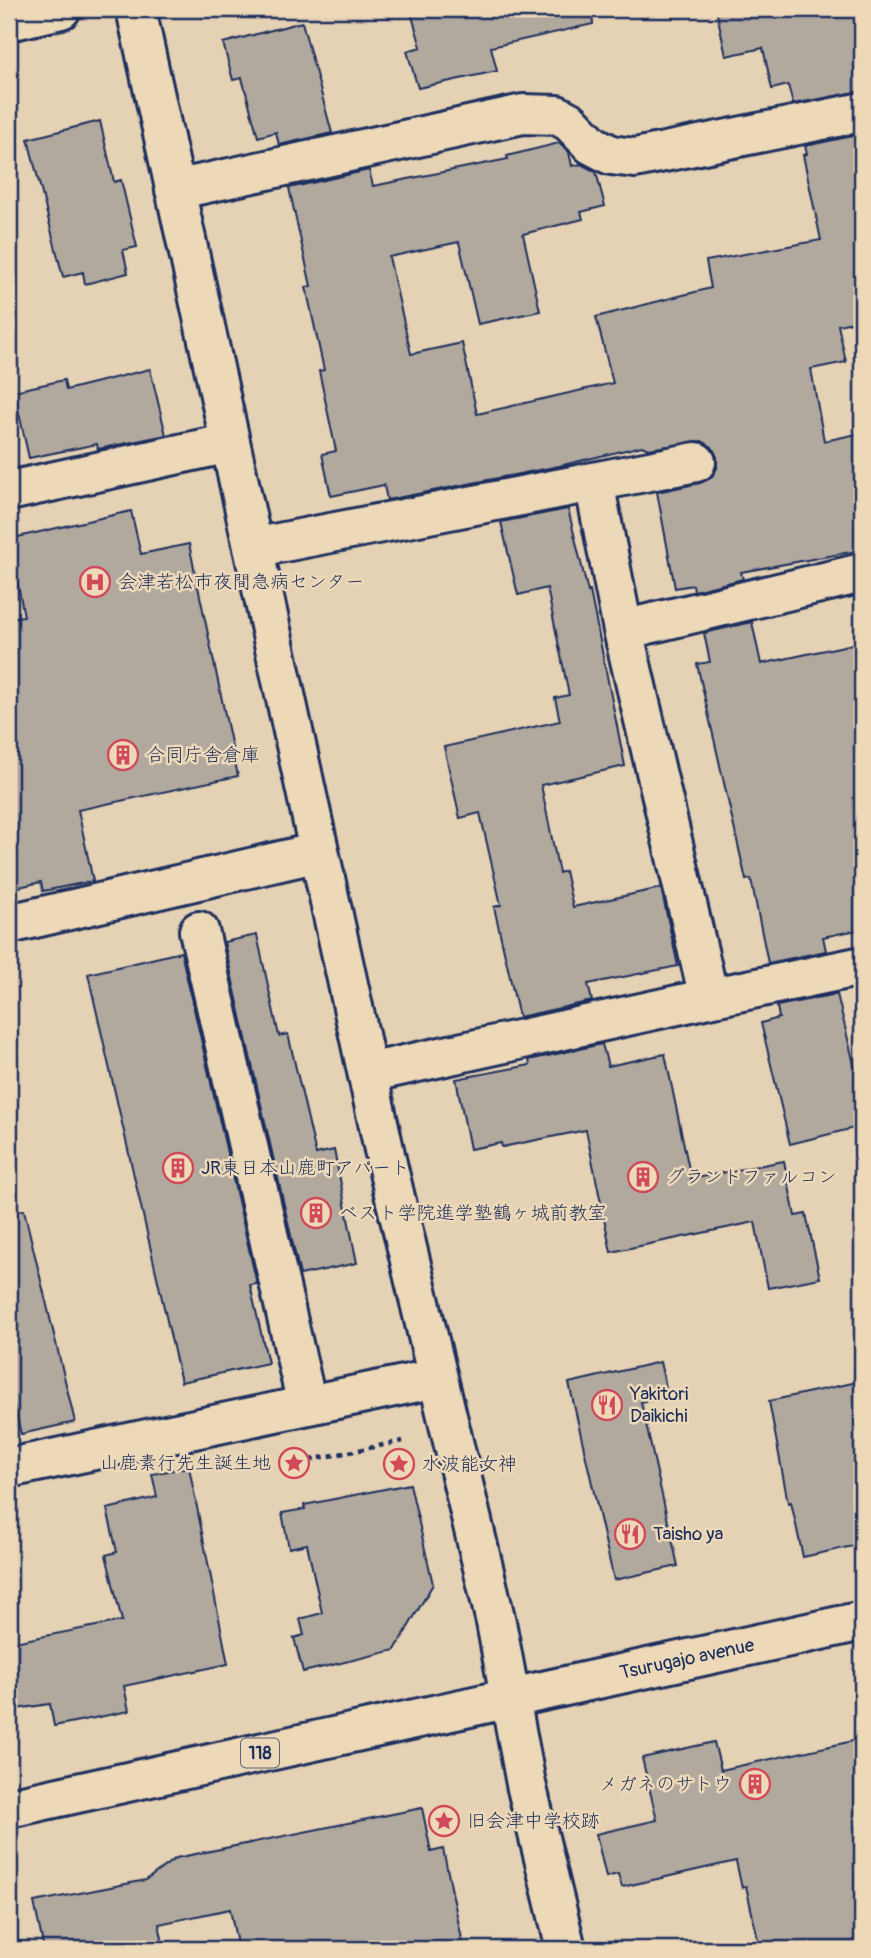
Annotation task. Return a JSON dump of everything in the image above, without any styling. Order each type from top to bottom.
[{"type":"main road","points":[[9,21],[61,9]]},
{"type":"main road","points":[[136,9],[388,1168],[511,1697],[526,1784],[566,1949]]},
{"type":"main road","points":[[175,190],[523,114],[557,115],[570,122],[592,145],[611,155],[635,158],[862,112]]},
{"type":"main road","points":[[9,491],[230,443]]},
{"type":"main road","points":[[253,548],[696,462]]},
{"type":"main road","points":[[594,482],[623,630],[709,998]]},
{"type":"main road","points":[[623,630],[862,573]]},
{"type":"main road","points":[[9,923],[319,852]]},
{"type":"main road","points":[[199,931],[307,1405]]},
{"type":"main road","points":[[368,1073],[862,966]]},
{"type":"main road","points":[[9,1468],[437,1377]]},
{"type":"main road","name":"Tsurugajo avenue","points":[[511,1697],[862,1621]]},
{"type":"main road","name":"118","points":[[9,1808],[511,1697]]},
{"type":"path","points":[[310,1460],[416,1439]]},
{"type":"building","points":[[410,9],[592,9],[593,24],[491,47],[497,71],[418,88],[407,51],[421,47]]},
{"type":"building","points":[[716,9],[862,9],[862,91],[793,104],[788,85],[772,89],[763,48],[726,56]]},
{"type":"building","points":[[302,22],[332,133],[279,145],[276,132],[258,137],[242,78],[233,80],[223,43]]},
{"type":"building","points":[[100,121],[114,182],[121,180],[137,247],[123,250],[128,273],[85,284],[83,272],[63,277],[28,139]]},
{"type":"building","points":[[862,134],[862,320],[838,325],[846,362],[811,369],[824,441],[862,433],[862,550],[741,572],[743,579],[694,591],[693,585],[675,588],[657,492],[711,478],[717,468],[717,457],[712,447],[702,441],[648,449],[642,446],[559,466],[387,500],[384,485],[331,496],[322,454],[336,451],[319,371],[324,370],[306,287],[311,286],[289,188],[369,170],[373,186],[508,159],[507,156],[559,143],[569,152],[572,166],[581,164],[596,172],[605,206],[581,212],[583,219],[523,234],[540,311],[478,324],[459,242],[389,257],[411,354],[462,343],[477,414],[613,383],[596,317],[711,288],[706,261],[821,240],[803,155],[807,154],[805,146]]},
{"type":"building","points":[[150,369],[166,435],[98,449],[97,444],[29,458],[14,391],[64,380],[66,390]]},
{"type":"building","points":[[568,509],[588,592],[590,591],[625,766],[541,785],[559,873],[565,871],[573,907],[661,888],[678,966],[588,984],[592,1001],[519,1017],[494,907],[501,905],[480,813],[460,818],[444,747],[560,721],[555,698],[569,695],[547,588],[518,595],[501,522]]},
{"type":"building","points":[[131,511],[141,554],[189,544],[238,776],[78,810],[93,881],[43,891],[41,882],[19,887],[9,838],[9,618],[24,616],[9,539]]},
{"type":"building","points":[[752,622],[761,664],[862,642],[862,929],[823,937],[826,951],[768,963],[751,879],[746,880],[697,664],[710,662],[704,633]]},
{"type":"building","points":[[257,935],[279,1036],[288,1034],[316,1154],[334,1150],[357,1263],[300,1275],[224,942]]},
{"type":"building","name":"JR東日本山鹿町アパート","points":[[181,952],[257,1284],[250,1285],[268,1363],[181,1382],[88,974]]},
{"type":"building","points":[[837,994],[862,1097],[862,1126],[790,1144],[761,1023],[779,1018],[777,1006]]},
{"type":"building","points":[[602,1044],[608,1066],[665,1054],[691,1179],[784,1161],[795,1216],[806,1214],[820,1278],[768,1288],[755,1222],[611,1252],[586,1130],[502,1147],[501,1143],[470,1149],[456,1079],[530,1065],[529,1060]]},
{"type":"building","points":[[24,1210],[75,1422],[21,1434],[9,1385],[9,1211]]},
{"type":"building","points":[[660,1362],[668,1397],[641,1402],[678,1566],[614,1580],[569,1383]]},
{"type":"building","points":[[862,1381],[862,1544],[803,1557],[791,1502],[788,1503],[769,1401]]},
{"type":"building","points":[[189,1467],[228,1664],[124,1686],[129,1711],[54,1726],[50,1704],[9,1710],[9,1643],[122,1621],[106,1555],[117,1552],[107,1509],[157,1497],[152,1474]]},
{"type":"building","points":[[410,1484],[433,1584],[395,1650],[303,1672],[294,1638],[304,1635],[300,1619],[322,1613],[307,1544],[289,1548],[282,1513],[305,1509],[304,1505]]},
{"type":"building","points":[[862,1739],[862,1949],[760,1949],[746,1886],[742,1888],[736,1861],[622,1887],[618,1874],[606,1877],[596,1834],[657,1820],[642,1758],[714,1742],[721,1770]]},
{"type":"building","points":[[422,1808],[431,1852],[443,1849],[464,1949],[238,1949],[230,1909],[159,1924],[163,1943],[135,1949],[44,1949],[34,1902],[146,1880],[176,1858]]},
{"type":"place","name":"会津若松市夜間急病センター","points":[[95,582]]},
{"type":"place","name":"合同庁舎倉庫","points":[[123,755]]},
{"type":"place","name":"JR東日本山鹿町アパート","points":[[178,1168]]},
{"type":"place","name":"グランドファルコン","points":[[643,1177]]},
{"type":"place","name":"ベスト学院進学塾鶴ヶ城前教室","points":[[316,1213]]},
{"type":"place","name":"Yakitori Daikichi","points":[[607,1405]]},
{"type":"place","name":"山鹿素行先生誕生地","points":[[294,1463]]},
{"type":"place","name":"水波能女神","points":[[399,1464]]},
{"type":"place","name":"Taisho ya","points":[[630,1534]]},
{"type":"place","name":"メガネのサトウ","points":[[755,1784]]},
{"type":"place","name":"旧会津中学校跡","points":[[444,1821]]}]
